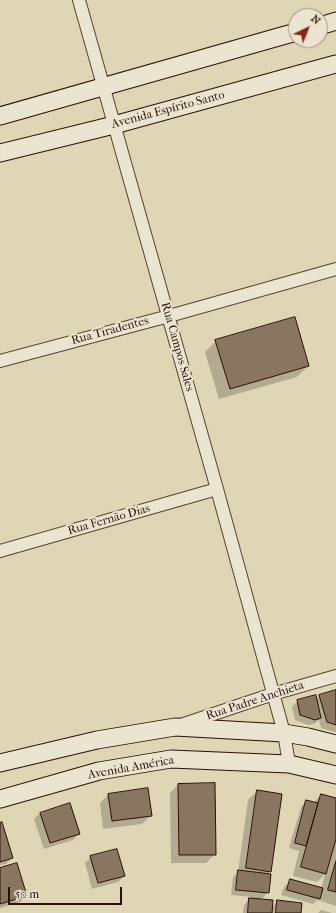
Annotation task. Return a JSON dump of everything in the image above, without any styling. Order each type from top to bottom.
[{"type":"main road","points":[[0,116],[288,34]]},
{"type":"main road","name":"Avenida Espírito Santo","points":[[0,153],[114,125],[336,64]]},
{"type":"main road","points":[[0,762],[97,740],[175,727],[284,733],[336,744]]},
{"type":"main road","name":"Avenida América","points":[[0,799],[99,772],[171,759],[289,764],[336,775]]},
{"type":"street","name":"Rua Campos Sales","points":[[79,0],[274,694],[284,733],[289,764]]},
{"type":"street","name":"Rua Tiradentes","points":[[0,361],[169,316],[336,268]]},
{"type":"street","name":"Rua Fernão Dias","points":[[0,551],[217,489]]},
{"type":"street","name":"Rua Padre Anchieta","points":[[175,727],[274,694],[336,676]]},
{"type":"building","points":[[295,317],[309,366],[230,389],[215,340]]},
{"type":"building","points":[[336,690],[336,725],[327,722],[319,695]]},
{"type":"building","points":[[316,695],[321,718],[315,720],[300,715],[297,700]]},
{"type":"building","points":[[215,783],[216,855],[179,855],[178,784]]},
{"type":"building","points":[[148,788],[152,816],[112,821],[108,794]]},
{"type":"building","points":[[257,790],[282,794],[271,872],[246,868]]},
{"type":"building","points":[[321,794],[336,798],[336,839],[326,874],[301,867]]},
{"type":"building","points":[[306,800],[318,803],[306,846],[295,843]]},
{"type":"building","points":[[70,803],[80,834],[50,843],[40,813]]},
{"type":"building","points":[[2,822],[13,858],[0,862],[0,823]]},
{"type":"building","points":[[117,849],[125,876],[98,883],[90,856]]},
{"type":"building","points":[[336,861],[336,892],[328,890]]},
{"type":"building","points":[[17,863],[27,896],[0,904],[0,868]]},
{"type":"building","points":[[238,870],[271,874],[269,893],[236,890]]},
{"type":"building","points":[[290,879],[323,888],[320,899],[287,890]]},
{"type":"building","points":[[249,898],[273,900],[272,913],[248,913]]},
{"type":"building","points":[[277,900],[302,903],[301,913],[276,913]]}]
